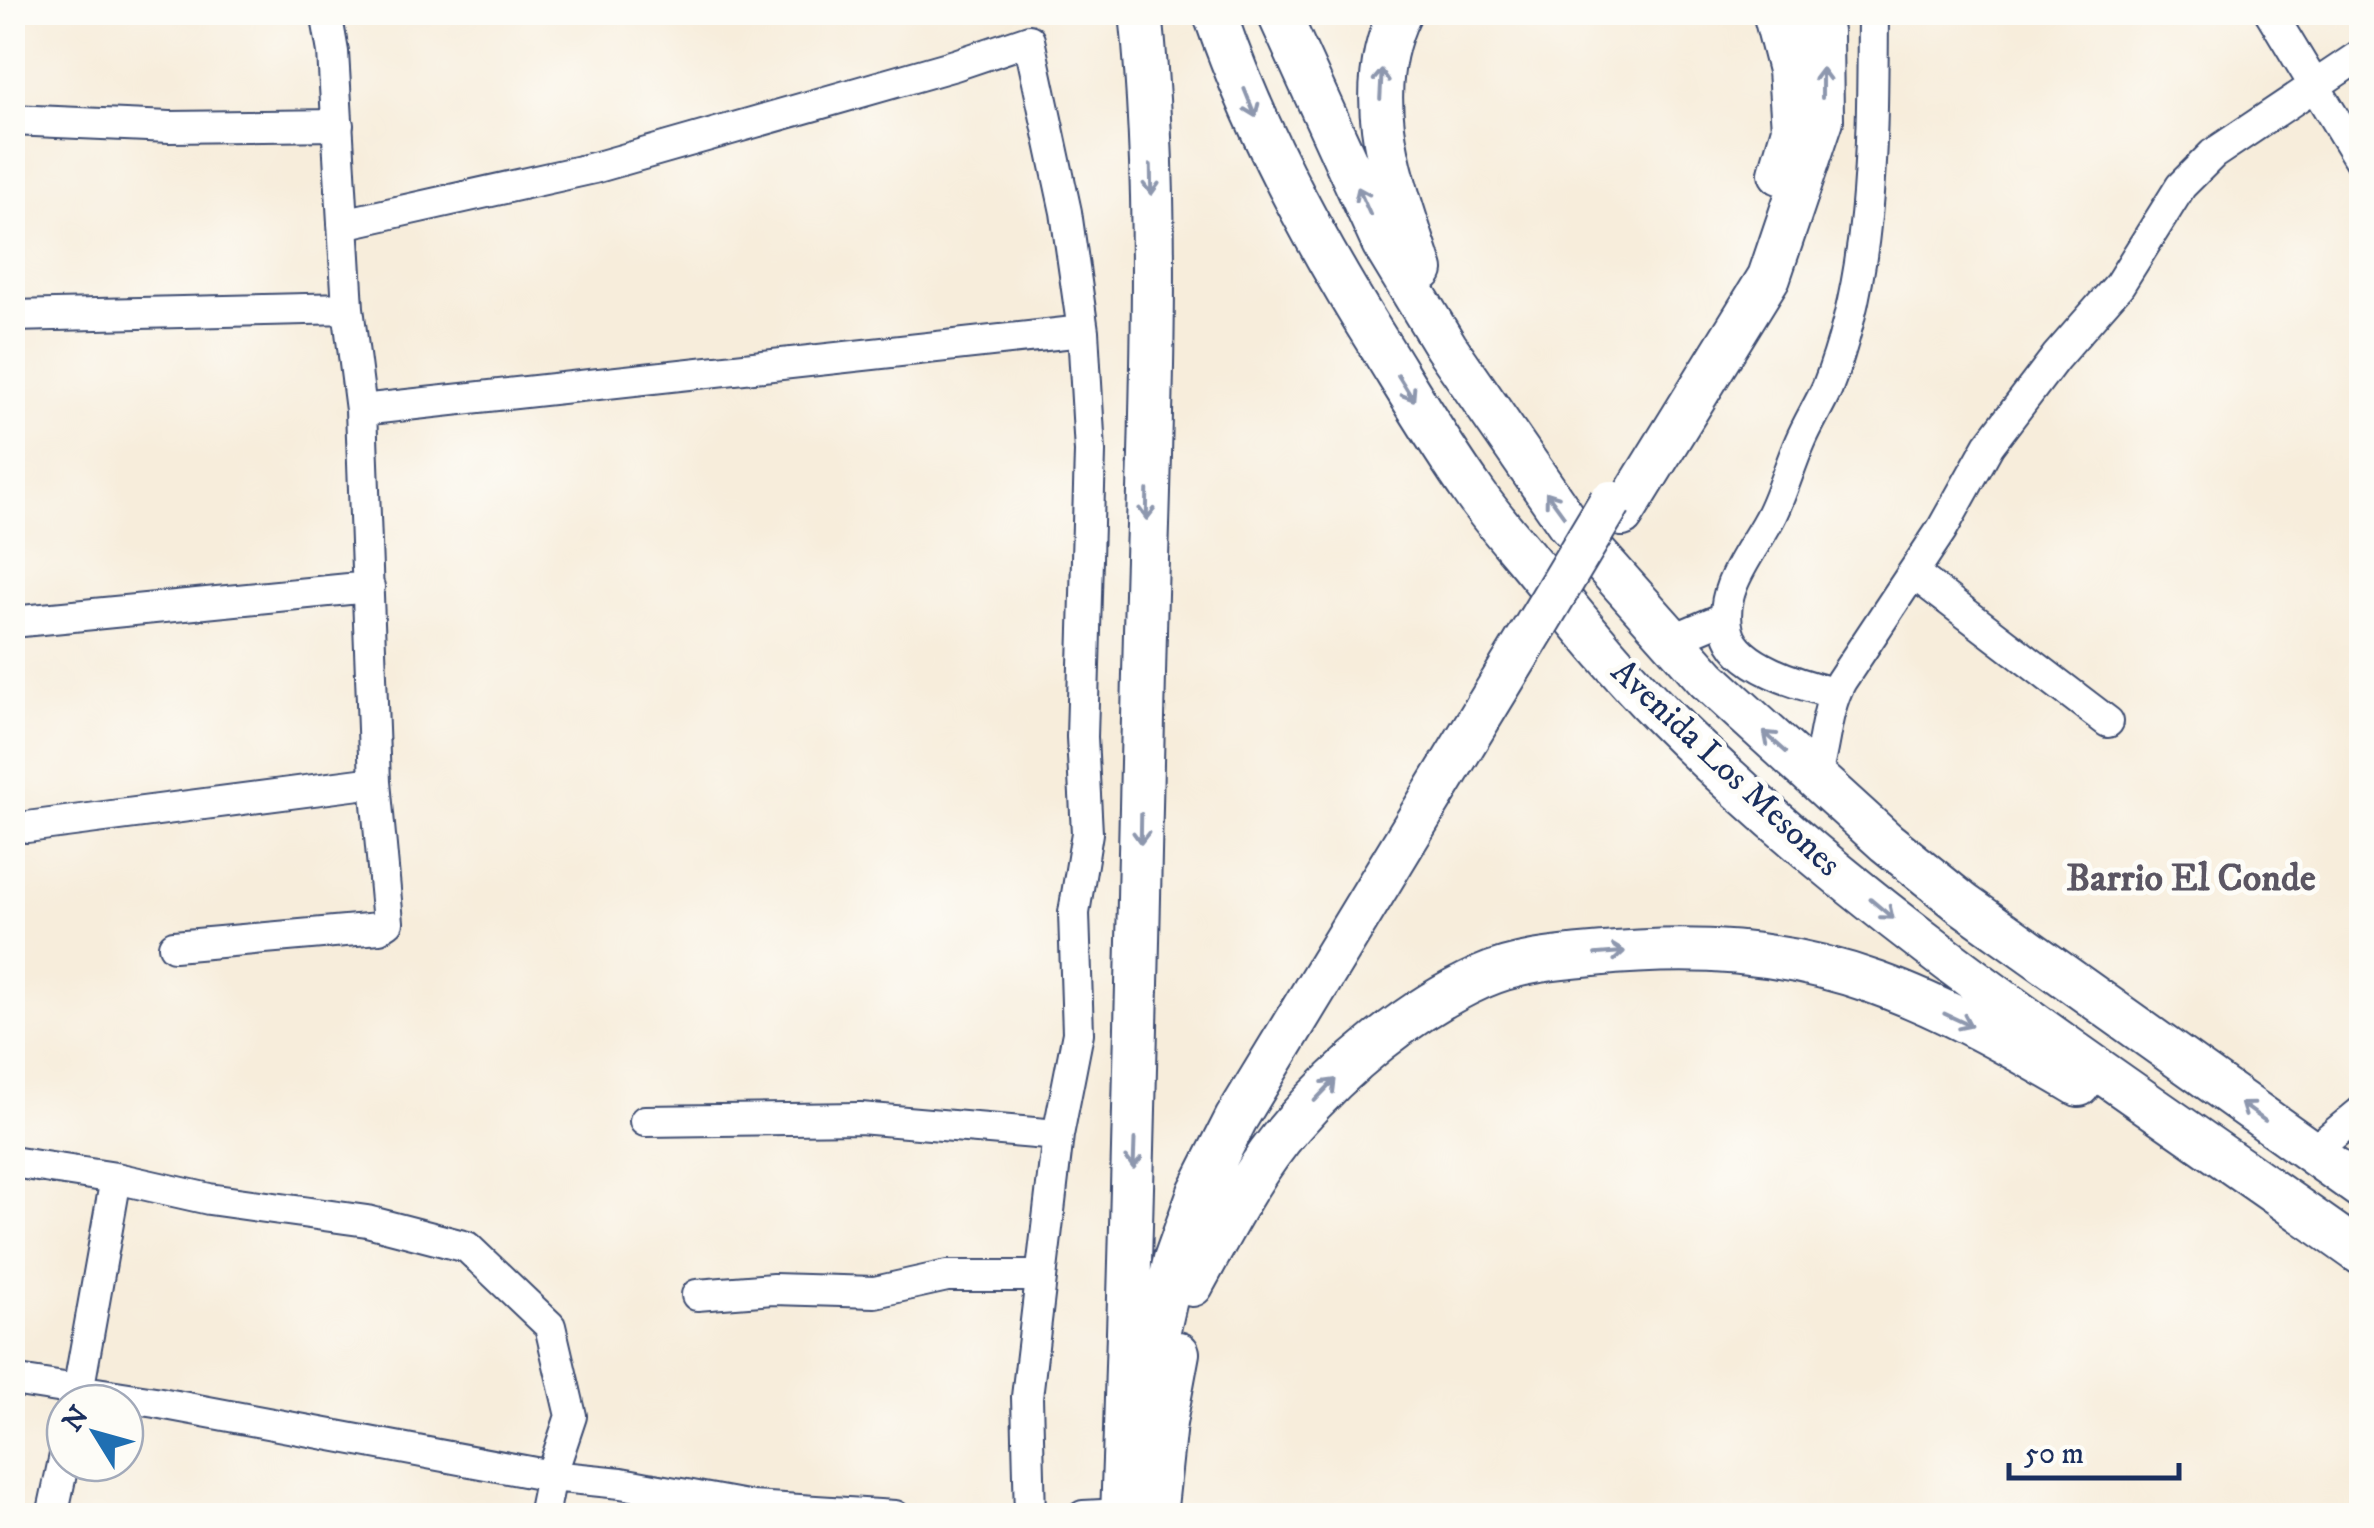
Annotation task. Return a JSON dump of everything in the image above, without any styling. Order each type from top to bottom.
[{"type":"highway","points":[[1121,1515],[1136,1066],[1150,336],[1149,85],[1141,12]]},
{"type":"highway","name":"Avenida Los Mesones","points":[[1214,12],[1258,121],[1336,276],[1474,493],[1662,715],[1759,806],[1924,944],[2362,1254]]},
{"type":"highway","name":"Avenida Los Mesones","points":[[1278,12],[1383,243],[1446,347],[1568,522],[1671,640],[1707,679],[1814,778],[1963,904],[2362,1188]]},
{"type":"highway","points":[[1400,12],[1387,39],[1378,88],[1380,106],[1398,201],[1446,347]]},
{"type":"highway","points":[[1121,1515],[1165,1423],[1192,1286],[1209,1225],[1275,1094],[1616,509],[1737,283],[1793,129],[1789,70],[1774,12]]},
{"type":"highway","points":[[1616,509],[1768,278],[1822,120],[1821,31],[1815,12]]},
{"type":"highway","points":[[1121,1515],[1174,1259],[1199,1192],[1236,1118],[1545,629]]},
{"type":"highway","points":[[1192,1286],[1242,1194],[1290,1126],[1336,1080],[1422,1009],[1486,976],[1544,961],[1611,953],[1678,949],[1758,952],[1878,984],[1995,1038],[2288,1202]]},
{"type":"street","points":[[174,946],[378,928],[388,922],[375,782],[361,410],[348,308],[333,52],[326,12]]},
{"type":"street","points":[[1834,693],[1786,678],[1745,657],[1731,640],[1726,617],[1736,575],[1782,492],[1801,438],[1826,389],[1844,334],[1868,191],[1872,12]]},
{"type":"street","points":[[2270,12],[2362,164]]},
{"type":"street","points":[[343,224],[594,168],[955,65],[1029,40],[1066,212],[1083,332],[1090,452],[1082,737],[1087,833],[1074,913],[1078,1033],[1058,1135],[1040,1276],[1028,1397],[1030,1516]]},
{"type":"street","points":[[1814,778],[1834,693],[1913,573],[1989,446],[2056,356],[2119,285],[2181,186],[2213,154],[2362,54]]},
{"type":"street","points":[[12,120],[170,127],[338,124]]},
{"type":"street","points":[[12,316],[348,308]]},
{"type":"street","points":[[361,410],[1083,332]]},
{"type":"street","points":[[1913,573],[2108,722]]},
{"type":"street","points":[[12,622],[369,586]]},
{"type":"street","points":[[1671,640],[1726,617]]},
{"type":"street","points":[[27,827],[375,782]]},
{"type":"street","points":[[2310,1154],[2362,1111]]},
{"type":"street","points":[[645,1120],[860,1118],[1058,1135]]},
{"type":"street","points":[[12,1162],[116,1178],[209,1199],[367,1222],[467,1247],[550,1326],[571,1416],[550,1476],[542,1516]]},
{"type":"street","points":[[79,1383],[116,1178]]},
{"type":"street","points":[[697,1295],[773,1290],[875,1292],[947,1276],[1040,1276]]},
{"type":"street","points":[[12,1380],[45,1389]]},
{"type":"street","points":[[145,1408],[752,1507],[895,1516]]},
{"type":"street","points":[[52,1516],[59,1483]]},
{"type":"district","name":"Barrio El Conde","points":[[2191,877]]}]
